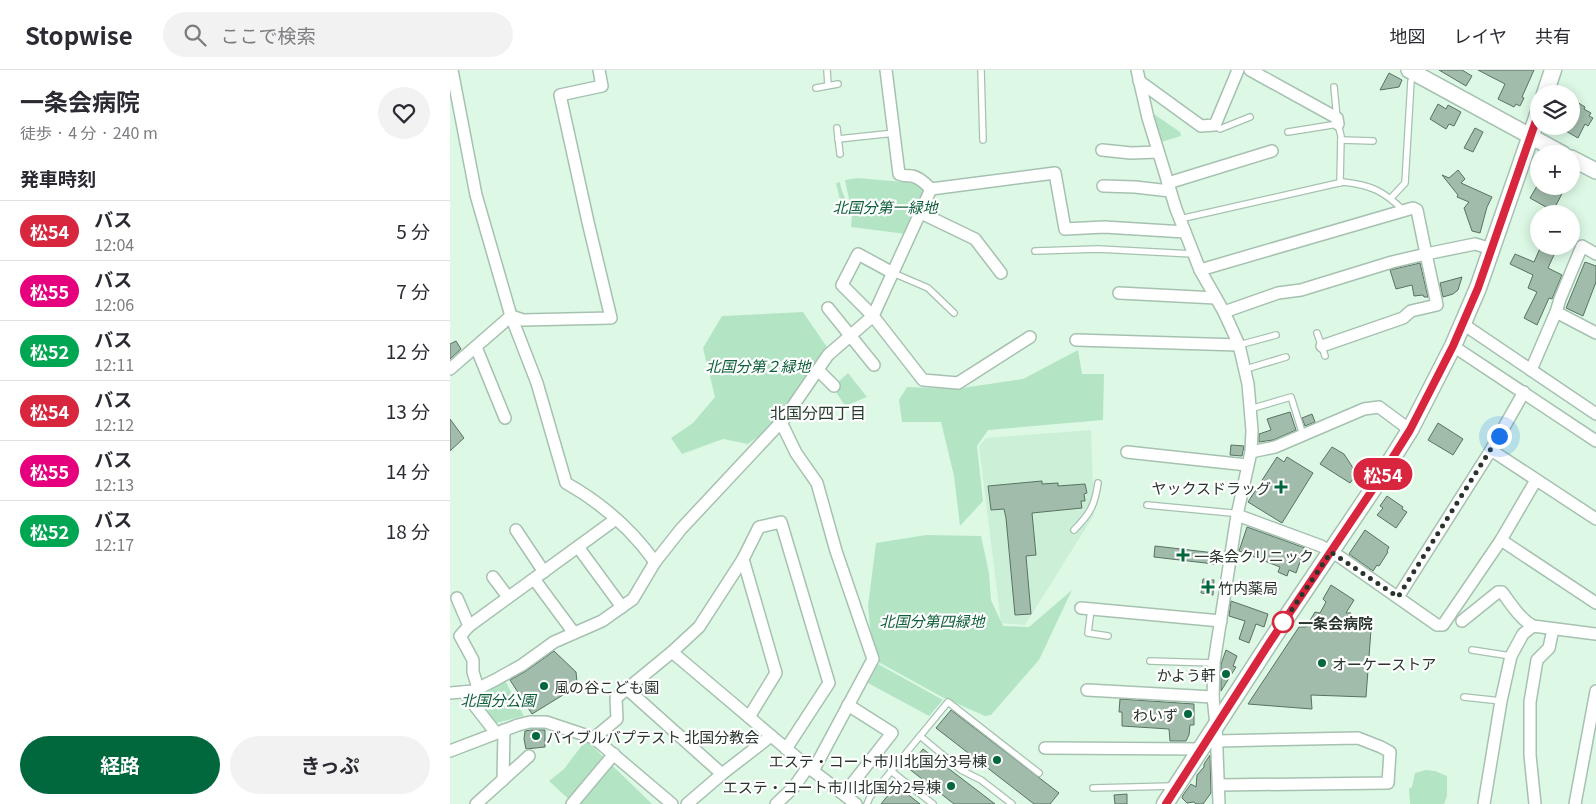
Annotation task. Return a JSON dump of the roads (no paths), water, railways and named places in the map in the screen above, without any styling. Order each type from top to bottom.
[{"type":"main road","points":[[1548,85],[1553,70]]},
{"type":"main road","points":[[1166,804],[1200,749],[1216,733],[1410,430],[1463,324],[1492,249],[1531,136]]},
{"type":"street","points":[[452,70],[476,194],[511,316],[537,383],[566,483],[582,492],[616,519],[655,562]]},
{"type":"street","points":[[511,316],[523,320],[611,318],[560,94],[602,86],[599,70]]},
{"type":"street","points":[[886,70],[899,174],[904,177],[914,176],[926,183],[931,189]]},
{"type":"street","points":[[1138,76],[1201,126],[1215,124],[1238,70]]},
{"type":"street","points":[[1250,70],[1338,121]]},
{"type":"street","points":[[1410,75],[1547,145]]},
{"type":"street","points":[[1138,76],[1158,152],[1180,220],[1200,270],[1224,312],[1239,345],[1246,369],[1252,430],[1250,452],[1237,515],[1214,663],[1213,697],[1219,804]]},
{"type":"street","points":[[1102,150],[1131,153],[1158,152]]},
{"type":"street","points":[[1103,186],[1135,188],[1169,187],[1272,151]]},
{"type":"street","points":[[1580,163],[1596,171]]},
{"type":"street","points":[[931,189],[1055,173],[1065,229],[1104,227],[1185,232]]},
{"type":"street","points":[[450,693],[473,691],[522,665],[554,642],[602,621],[633,599],[655,562],[681,529],[781,422],[828,355],[873,316],[931,189]]},
{"type":"street","points":[[1200,270],[1413,208],[1417,210],[1438,305],[1411,311],[1403,318],[1323,351]]},
{"type":"street","points":[[921,213],[975,239],[1001,273]]},
{"type":"street","points":[[1224,312],[1278,292],[1301,290],[1392,262],[1426,254],[1475,244],[1492,249]]},
{"type":"street","points":[[1531,370],[1582,246],[1596,254]]},
{"type":"street","points":[[893,273],[858,254],[842,284],[873,316],[923,380],[958,383],[1030,337]]},
{"type":"street","points":[[1119,293],[1216,298]]},
{"type":"street","points":[[828,308],[874,365]]},
{"type":"street","points":[[1556,312],[1596,333]]},
{"type":"street","points":[[450,369],[511,316]]},
{"type":"street","points":[[1463,324],[1596,414]]},
{"type":"street","points":[[1076,340],[1239,345]]},
{"type":"street","points":[[1453,346],[1596,441]]},
{"type":"street","points":[[476,347],[505,418]]},
{"type":"street","points":[[818,370],[834,386]]},
{"type":"street","points":[[1398,597],[1491,450],[1524,392]]},
{"type":"street","points":[[1250,452],[1275,446],[1364,409],[1379,407],[1410,430]]},
{"type":"street","points":[[776,804],[810,769],[873,659],[836,551],[817,483],[796,453],[781,422]]},
{"type":"street","points":[[1491,450],[1596,520]]},
{"type":"street","points":[[1127,452],[1247,465]]},
{"type":"street","points":[[1237,515],[1321,546],[1438,625],[1443,626],[1500,540],[1536,480]]},
{"type":"street","points":[[478,688],[473,672],[473,660],[460,636],[469,626],[616,519]]},
{"type":"street","points":[[594,738],[617,720],[616,698],[699,627],[742,559],[759,527],[781,522],[829,683],[786,749]]},
{"type":"street","points":[[516,530],[539,575],[574,634]]},
{"type":"street","points":[[1500,540],[1596,604]]},
{"type":"street","points":[[578,547],[622,607]]},
{"type":"street","points":[[742,559],[776,674],[749,717]]},
{"type":"street","points":[[493,577],[508,597]]},
{"type":"street","points":[[1462,621],[1498,592],[1502,592],[1516,611],[1533,626],[1596,634]]},
{"type":"street","points":[[457,598],[469,626]]},
{"type":"street","points":[[1086,608],[1221,621]]},
{"type":"street","points":[[1484,804],[1500,701],[1511,656],[1524,634],[1533,626]]},
{"type":"street","points":[[1535,804],[1530,755],[1530,702],[1537,660],[1549,648],[1553,629]]},
{"type":"street","points":[[672,652],[810,769],[856,804]]},
{"type":"street","points":[[626,688],[722,774]]},
{"type":"street","points":[[1088,690],[1213,697]]},
{"type":"street","points":[[1575,804],[1596,691]]},
{"type":"street","points":[[464,692],[500,732],[503,780]]},
{"type":"street","points":[[844,794],[892,733],[848,705]]},
{"type":"street","points":[[450,751],[530,722],[546,722],[594,738],[672,804]]},
{"type":"street","points":[[1216,733],[1358,738],[1390,752],[1388,783],[1219,785]]},
{"type":"street","points":[[687,804],[771,736]]},
{"type":"street","points":[[1045,748],[1200,749]]},
{"type":"street","points":[[572,804],[614,754]]},
{"type":"street","points":[[476,804],[529,756]]},
{"type":"lane","points":[[827,70],[828,86]]},
{"type":"lane","points":[[981,70],[983,140]]},
{"type":"lane","points":[[1391,198],[1405,183],[1410,75]]},
{"type":"lane","points":[[816,88],[838,84]]},
{"type":"lane","points":[[1334,87],[1341,140],[1340,183]]},
{"type":"lane","points":[[1215,124],[1220,129],[1250,117]]},
{"type":"lane","points":[[1288,132],[1338,121]]},
{"type":"lane","points":[[837,128],[840,154]]},
{"type":"lane","points":[[838,138],[895,133]]},
{"type":"lane","points":[[1341,140],[1373,141]]},
{"type":"lane","points":[[1180,220],[1340,183],[1361,184],[1378,190],[1391,198],[1404,211]]},
{"type":"lane","points":[[1036,251],[1098,249],[1194,254]]},
{"type":"lane","points":[[893,273],[928,288],[954,313]]},
{"type":"lane","points":[[1317,333],[1323,351]]},
{"type":"lane","points":[[1239,345],[1276,336]]},
{"type":"lane","points":[[1246,369],[1286,357]]},
{"type":"lane","points":[[1250,409],[1291,396],[1303,435]]},
{"type":"lane","points":[[1074,530],[1092,509],[1098,483]]},
{"type":"lane","points":[[1147,505],[1237,515]]},
{"type":"lane","points":[[1086,608],[1088,633],[1108,636]]},
{"type":"lane","points":[[1472,650],[1511,656]]},
{"type":"lane","points":[[1150,661],[1214,663]]},
{"type":"lane","points":[[1464,697],[1500,701]]},
{"type":"lane","points":[[866,804],[948,702],[1039,773]]},
{"type":"lane","points":[[920,736],[961,770],[981,780],[1012,804]]},
{"type":"lane","points":[[891,771],[933,804]]},
{"type":"lane","points":[[1093,788],[1178,786]]},
{"type":"place","name":"ヤックスドラッグ","points":[[1281,487]]},
{"type":"place","name":"一条会クリニック","points":[[1183,555]]},
{"type":"place","name":"竹内薬局","points":[[1208,587]]},
{"type":"place","name":"一条会病院","points":[[1283,622]]},
{"type":"place","name":"オーケーストア","points":[[1322,663]]},
{"type":"place","name":"かよう軒","points":[[1226,674]]},
{"type":"place","name":"風の谷こども園","points":[[544,686]]},
{"type":"place","name":"わいず","points":[[1188,714]]},
{"type":"place","name":"バイブルバプテスト 北国分教会","points":[[536,736]]},
{"type":"place","name":"エステ・コート市川北国分3号棟","points":[[997,760]]},
{"type":"place","name":"エステ・コート市川北国分2号棟","points":[[951,786]]},
{"type":"district","name":"北国分四丁目","points":[[818,412]]},
{"type":"park label","name":"北国分第一緑地","points":[[885,206]]},
{"type":"park label","name":"北国分第２緑地","points":[[758,365]]},
{"type":"park label","name":"北国分第四緑地","points":[[932,620]]},
{"type":"park label","name":"北国分公園","points":[[498,699]]}]
